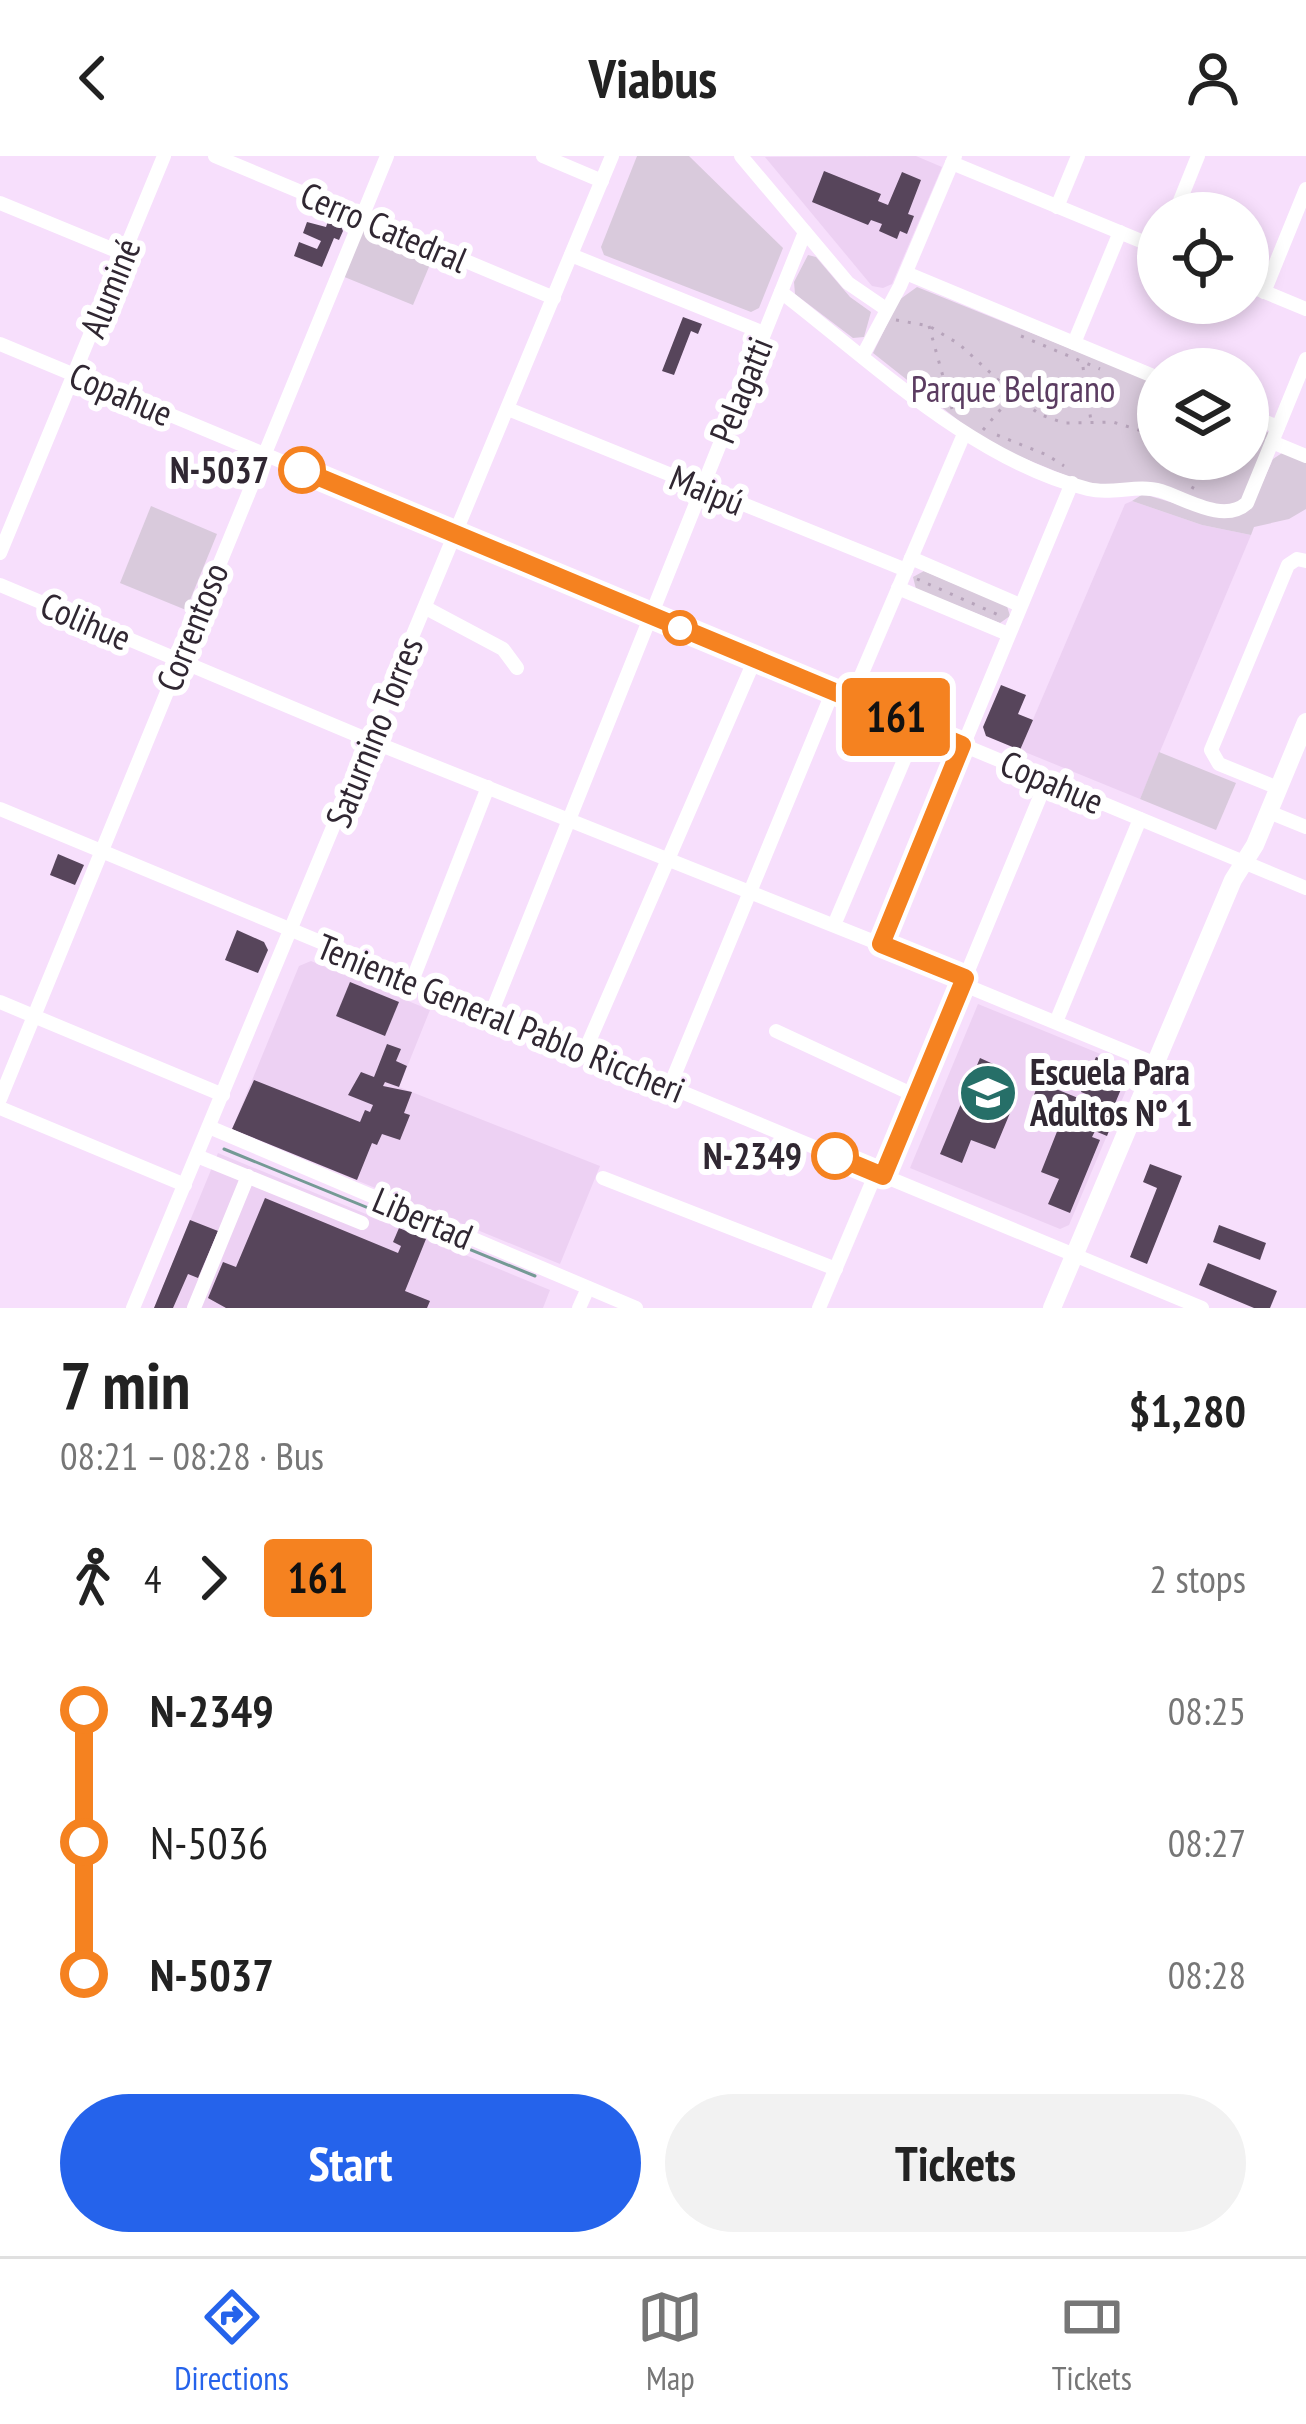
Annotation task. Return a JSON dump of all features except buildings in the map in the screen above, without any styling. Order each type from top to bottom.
[{"type":"main road","points":[[1052,1308],[1304,732]]},
{"type":"street","name":"Aluminé","points":[[0,553],[164,156]]},
{"type":"street","name":"Cerro Catedral","points":[[214,156],[554,298]]},
{"type":"street","name":"Correntoso","points":[[0,1104],[387,156]]},
{"type":"street","points":[[543,156],[602,181]]},
{"type":"street","name":"Saturnino Torres","points":[[133,1308],[612,156]]},
{"type":"street","points":[[741,156],[848,283],[891,314]]},
{"type":"street","points":[[1057,207],[1078,156]]},
{"type":"street","points":[[1183,192],[1198,156]]},
{"type":"street","points":[[863,355],[891,314],[953,160],[1137,239]]},
{"type":"street","points":[[1269,280],[1306,189]]},
{"type":"street","points":[[0,203],[124,254]]},
{"type":"street","name":"Pelagatti","points":[[491,1014],[805,232]]},
{"type":"street","points":[[1074,343],[1120,232]]},
{"type":"street","points":[[571,255],[764,333]]},
{"type":"street","points":[[906,273],[1137,368]]},
{"type":"street","points":[[781,292],[974,432],[987,448],[1070,476],[1092,490],[1151,489],[1225,512],[1240,510],[1249,500],[1270,435],[1306,359]]},
{"type":"street","points":[[1269,294],[1306,309]]},
{"type":"street","name":"Copahue","points":[[0,344],[1306,888]]},
{"type":"street","name":"Maipú","points":[[508,409],[910,569],[1020,605]]},
{"type":"street","points":[[851,699],[898,588],[974,432]]},
{"type":"street","points":[[1270,435],[1306,456]]},
{"type":"street","points":[[881,944],[1070,476]]},
{"type":"street","points":[[1278,788],[1219,764],[1211,756],[1300,560]]},
{"type":"street","name":"Colihue","points":[[0,585],[963,981]]},
{"type":"street","points":[[898,588],[1008,627]]},
{"type":"street","points":[[426,608],[498,645],[517,668]]},
{"type":"street","points":[[584,1053],[755,659]]},
{"type":"street","points":[[669,1088],[833,691]]},
{"type":"street","points":[[834,926],[918,727]]},
{"type":"street","points":[[820,1308],[916,1096],[1047,780]]},
{"type":"street","points":[[412,981],[488,788]]},
{"type":"street","name":"Teniente General Pablo Riccheri","points":[[0,809],[1202,1308]]},
{"type":"street","points":[[1268,812],[1306,827]]},
{"type":"street","points":[[1056,1022],[1139,819]]},
{"type":"street","points":[[963,981],[1156,1064]]},
{"type":"street","points":[[0,1002],[223,1095]]},
{"type":"street","points":[[776,1031],[916,1096]]},
{"type":"street","points":[[0,1104],[185,1185]]},
{"type":"street","name":"Libertad","points":[[209,1127],[636,1308]]},
{"type":"street","points":[[197,1156],[362,1223]]},
{"type":"street","points":[[194,1308],[248,1177]]},
{"type":"street","points":[[603,1178],[836,1269]]},
{"type":"street","points":[[579,1308],[588,1288]]},
{"type":"path","points":[[891,314],[929,326],[970,352],[1033,410],[1057,421],[1113,422],[1137,429]]},
{"type":"path","points":[[929,326],[953,411],[937,398]]},
{"type":"path","points":[[1023,337],[1107,370]]},
{"type":"path","points":[[1083,363],[1091,421]]},
{"type":"path","points":[[974,432],[1013,395]]},
{"type":"path","points":[[974,432],[1010,439],[1070,476]]},
{"type":"path","points":[[1191,491],[1197,480]]},
{"type":"path","points":[[1177,486],[1205,496]]},
{"type":"path","points":[[910,569],[1008,627]]},
{"type":"shaded area","points":[[916,156],[942,167],[892,284],[883,288],[872,286],[765,157]]},
{"type":"shaded area","points":[[1132,501],[1202,525],[1251,535],[1140,799],[1020,750],[1125,504]]},
{"type":"shaded area","points":[[311,961],[430,1010],[399,1087],[600,1166],[560,1264],[232,1129],[299,966]]},
{"type":"shaded area","points":[[978,1004],[1130,1066],[1133,1074],[1069,1225],[1060,1229],[910,1168]]},
{"type":"shaded area","points":[[218,1153],[550,1290],[543,1308],[154,1308]]},
{"type":"green space","points":[[637,156],[689,156],[783,248],[759,308],[751,312],[604,255],[601,247]]},
{"type":"green space","points":[[364,228],[434,255],[413,305],[342,276]]},
{"type":"green space","points":[[808,255],[816,257],[850,297],[871,312],[864,337],[853,338],[795,294],[794,282]]},
{"type":"green space","name":"Parque Belgrano","points":[[917,287],[1137,376],[1137,480],[1250,480],[1240,504],[1213,505],[1089,485],[987,443],[873,353],[899,300]]},
{"type":"green space","points":[[1282,453],[1306,462],[1306,509],[1289,519],[1254,527],[1251,535],[1202,525],[1132,501],[1143,494],[1211,514],[1238,516],[1251,508],[1264,480],[1269,480],[1273,459]]},
{"type":"green space","points":[[151,506],[217,534],[186,610],[120,583]]},
{"type":"green space","points":[[924,571],[1007,606],[1010,616],[1000,623],[916,589],[913,577]]},
{"type":"green space","points":[[1159,752],[1236,783],[1216,830],[1140,799]]},
{"type":"waterway","points":[[224,1149],[535,1276]]},
{"type":"bus line","name":"161","points":[[302,470],[962,745],[881,944],[965,978],[883,1176],[835,1156]]},
{"type":"place","name":"N-5037","points":[[302,470]]},
{"type":"place","name":"Escuela Para Adultos N° 1","points":[[988,1093]]},
{"type":"place","name":"N-2349","points":[[835,1156]]}]
